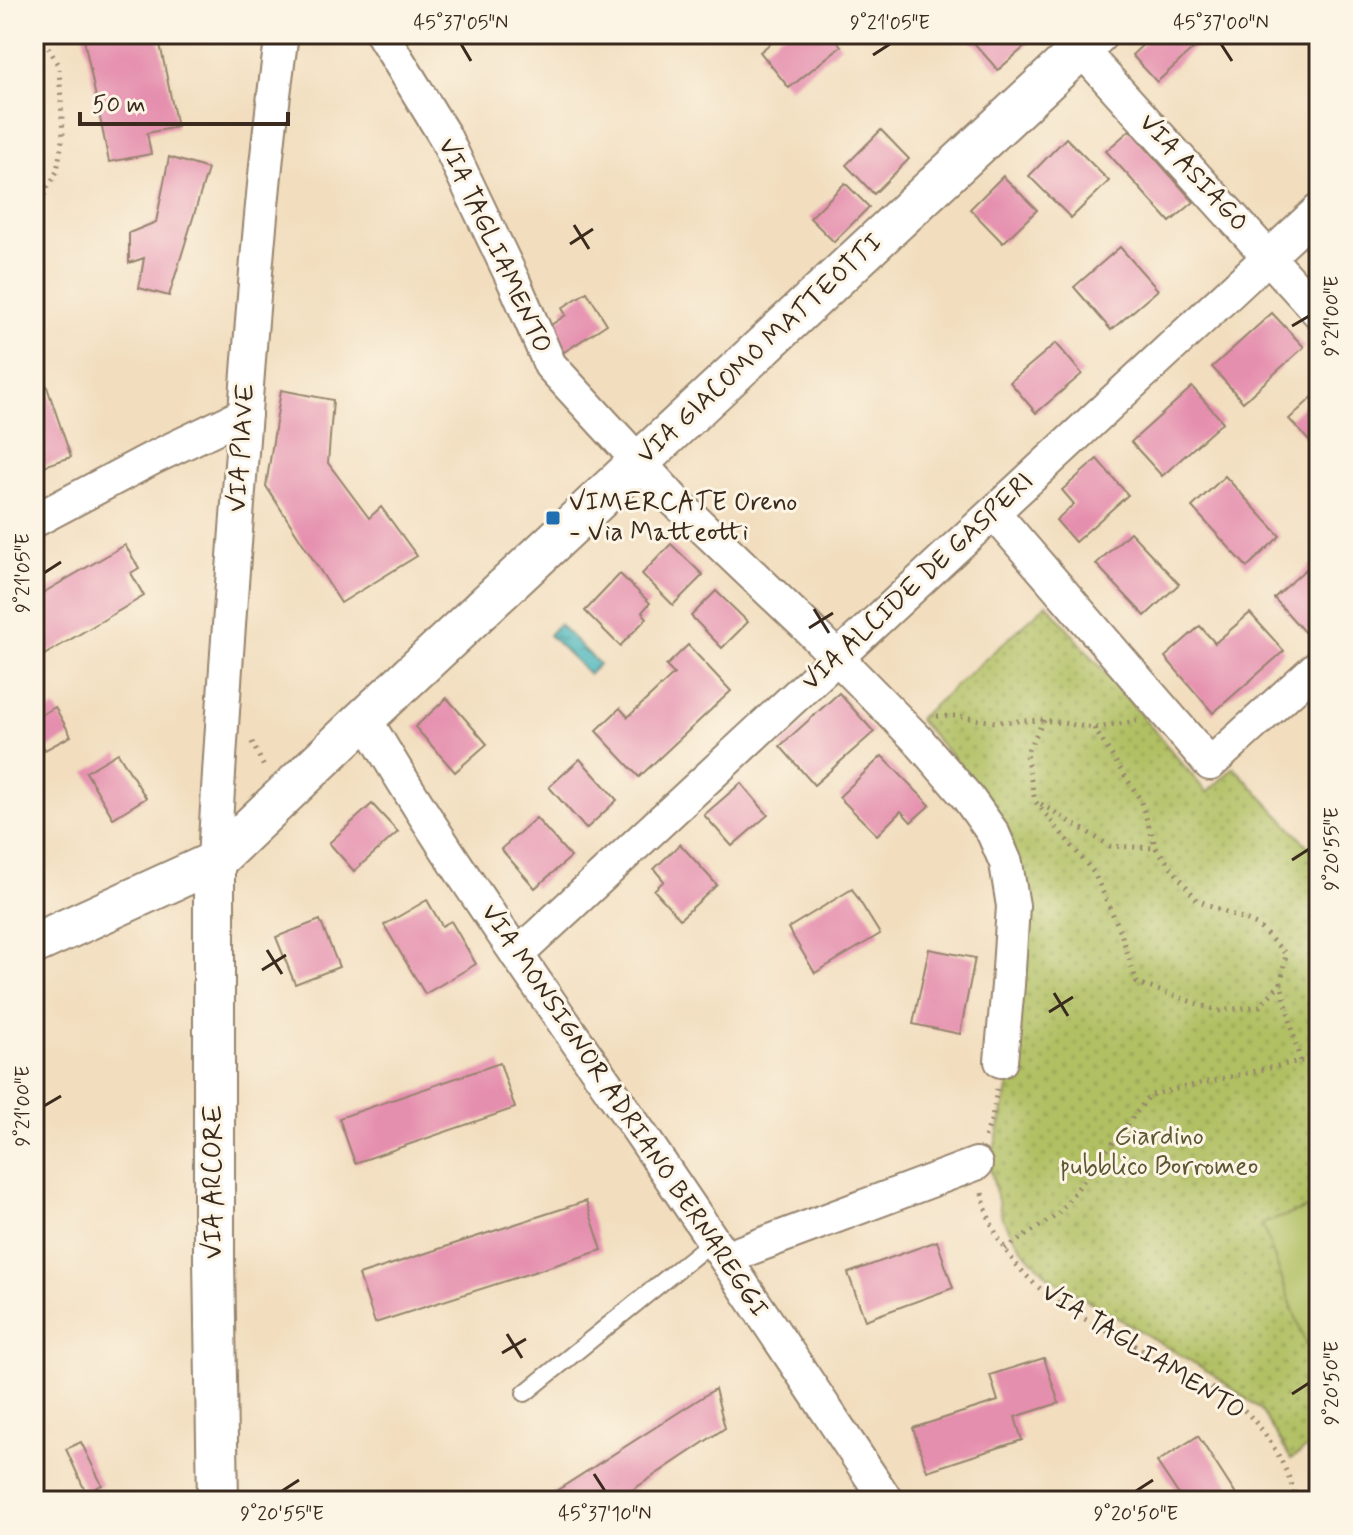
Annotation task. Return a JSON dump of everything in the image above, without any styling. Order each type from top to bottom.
[{"type":"street","name":"VIA PIAVE","points":[[214,862],[258,251],[273,93],[282,34]]},
{"type":"street","name":"VIA TAGLIAMENTO","points":[[382,34],[444,135],[550,365],[675,501],[896,717],[968,798],[993,833],[1006,863],[1013,906],[1001,1061]]},
{"type":"street","name":"VIA GIACOMO MATTEOTTI","points":[[34,944],[214,862],[1081,39]]},
{"type":"street","name":"VIA ASIAGO","points":[[1081,39],[1319,313]]},
{"type":"street","name":"VIA ALCIDE DE GASPERI","points":[[517,955],[1319,210]]},
{"type":"street","points":[[34,521],[245,414]]},
{"type":"street","points":[[994,513],[1210,764],[1319,665]]},
{"type":"street","name":"VIA MONSIGNOR ADRIANO BERNAREGGI","points":[[365,718],[517,955],[720,1249],[887,1501]]},
{"type":"street","name":"VIA ARCORE","points":[[214,862],[214,1259],[218,1501]]},
{"type":"street","points":[[720,1249],[976,1164]]},
{"type":"lane","points":[[525,1393],[720,1249]]},
{"type":"path","points":[[34,207],[57,171],[63,135],[59,67],[41,34]]},
{"type":"path","points":[[896,717],[956,716],[995,722],[1044,720],[1094,728],[1140,799],[1156,848],[1197,900],[1257,925],[1286,954],[1281,983],[1300,1061],[1319,1060]]},
{"type":"path","points":[[1044,720],[1026,754],[1035,801],[1094,873],[1120,930],[1137,983],[1218,1011],[1260,1006],[1281,983]]},
{"type":"path","points":[[249,735],[270,779]]},
{"type":"path","points":[[1035,801],[1110,846],[1156,848]]},
{"type":"path","name":"VIA TAGLIAMENTO","points":[[1297,1501],[1291,1479],[1270,1440],[1244,1409],[1063,1306],[1032,1282],[1005,1249],[1057,1215],[1150,1095],[1300,1061]]},
{"type":"green space","name":"Giardino pubblico Borromeo","points":[[1047,604],[1207,793],[1234,767],[1319,858],[1319,1441],[1291,1459],[1260,1409],[1214,1375],[1050,1278],[1023,1250],[1002,1218],[990,1167],[1014,1062],[1012,842],[993,802],[918,719]]},
{"type":"green space","points":[[1319,1204],[1319,1340],[1306,1345],[1262,1224]]},
{"type":"water","points":[[559,624],[599,664],[589,674],[549,635]]},
{"type":"building","points":[[83,34],[158,34],[177,127],[147,133],[151,154],[109,162]]},
{"type":"building","points":[[782,34],[832,34],[841,46],[789,88],[760,52]]},
{"type":"building","points":[[966,34],[1032,34],[1035,38],[998,70]]},
{"type":"building","points":[[1154,34],[1198,34],[1203,40],[1157,82],[1132,55]]},
{"type":"building","points":[[881,130],[909,159],[874,194],[846,165]]},
{"type":"building","points":[[1130,130],[1194,202],[1170,222],[1106,151]]},
{"type":"building","points":[[1066,138],[1109,181],[1071,218],[1029,176]]},
{"type":"building","points":[[169,157],[208,169],[169,296],[139,288],[144,258],[129,263],[129,233],[156,222]]},
{"type":"building","points":[[1003,176],[1037,210],[1003,243],[970,209]]},
{"type":"building","points":[[845,183],[869,207],[834,242],[810,218]]},
{"type":"building","points":[[1120,247],[1158,290],[1111,330],[1074,287]]},
{"type":"building","points":[[587,292],[607,324],[564,352],[548,327],[566,315],[562,308]]},
{"type":"building","points":[[1272,313],[1304,347],[1243,402],[1212,367]]},
{"type":"building","points":[[1056,343],[1082,374],[1036,413],[1010,382]]},
{"type":"building","points":[[34,349],[71,457],[41,467],[34,446]]},
{"type":"building","points":[[1192,387],[1223,422],[1162,476],[1131,442]]},
{"type":"building","points":[[281,390],[333,400],[328,463],[369,518],[381,507],[417,556],[341,603],[266,486]]},
{"type":"building","points":[[1319,391],[1319,452],[1289,419]]},
{"type":"building","points":[[1097,459],[1128,495],[1075,542],[1056,520],[1074,504],[1062,490]]},
{"type":"building","points":[[1225,476],[1280,536],[1247,567],[1192,507]]},
{"type":"building","points":[[1130,532],[1179,584],[1145,616],[1096,564]]},
{"type":"building","points":[[671,544],[703,575],[673,605],[642,574]]},
{"type":"building","points":[[125,545],[139,568],[131,573],[144,596],[34,661],[34,598]]},
{"type":"building","points":[[1319,557],[1319,620],[1305,633],[1274,598]]},
{"type":"building","points":[[620,574],[650,603],[642,612],[647,618],[620,646],[585,611]]},
{"type":"building","points":[[716,591],[748,622],[722,648],[691,616]]},
{"type":"building","points":[[1250,613],[1284,651],[1213,713],[1165,657],[1200,626],[1215,643]]},
{"type":"building","points":[[688,645],[731,691],[639,777],[596,731],[620,708],[628,717],[674,674],[666,666]]},
{"type":"building","points":[[839,693],[874,732],[814,785],[780,746]]},
{"type":"building","points":[[447,698],[487,744],[455,772],[415,727]]},
{"type":"building","points":[[55,707],[71,736],[45,750],[34,729],[34,719]]},
{"type":"building","points":[[118,753],[146,798],[113,818],[86,772]]},
{"type":"building","points":[[882,756],[930,805],[911,822],[901,811],[877,835],[839,797]]},
{"type":"building","points":[[580,759],[617,800],[586,829],[549,787]]},
{"type":"building","points":[[741,783],[768,815],[732,846],[704,815]]},
{"type":"building","points":[[372,804],[398,832],[354,871],[329,843]]},
{"type":"building","points":[[536,818],[571,857],[535,888],[501,849]]},
{"type":"building","points":[[680,844],[717,885],[680,919],[654,890],[664,881],[654,869]]},
{"type":"building","points":[[852,889],[880,934],[815,973],[788,928]]},
{"type":"building","points":[[427,900],[442,926],[451,921],[476,964],[425,994],[384,925]]},
{"type":"building","points":[[320,920],[339,967],[295,984],[276,937]]},
{"type":"building","points":[[929,949],[975,958],[960,1034],[913,1024]]},
{"type":"building","points":[[500,1063],[515,1108],[355,1163],[339,1118]]},
{"type":"building","points":[[586,1201],[602,1250],[375,1323],[359,1275]]},
{"type":"building","points":[[937,1241],[953,1288],[865,1320],[848,1273]]},
{"type":"building","points":[[1044,1358],[1059,1403],[1015,1417],[1022,1440],[927,1471],[913,1428],[998,1401],[990,1375]]},
{"type":"building","points":[[715,1389],[725,1428],[616,1501],[556,1501],[553,1493]]},
{"type":"building","points":[[1198,1436],[1240,1501],[1183,1501],[1157,1462]]},
{"type":"building","points":[[81,1442],[102,1485],[86,1493],[66,1449]]},
{"type":"place","name":"VIMERCATE Oreno - Via Matteotti","points":[[553,518]]}]
